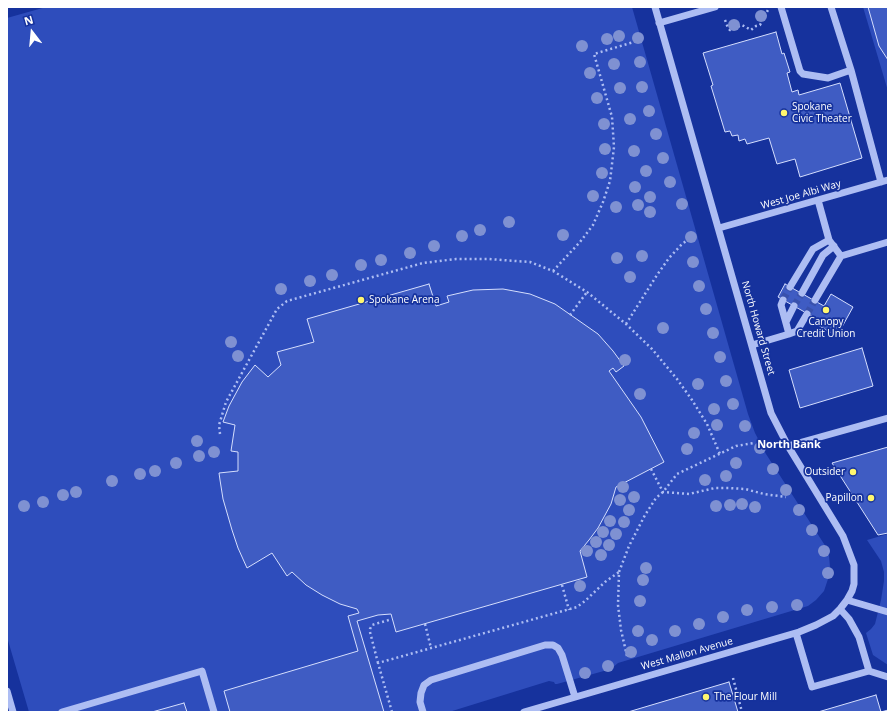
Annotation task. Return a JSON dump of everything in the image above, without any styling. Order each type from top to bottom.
[{"type":"street","name":"North Howard Street","points":[[655,7],[772,413],[788,446],[844,536],[854,565],[854,584],[847,600]]},
{"type":"street","points":[[659,23],[715,7]]},
{"type":"street","points":[[781,7],[800,71],[803,74],[828,78],[851,70]]},
{"type":"street","points":[[831,7],[884,182]]},
{"type":"street","name":"West Joe Albi Way","points":[[718,228],[884,182]]},
{"type":"street","points":[[818,200],[829,240],[841,256]]},
{"type":"street","points":[[790,287],[813,249],[829,240]]},
{"type":"street","points":[[815,300],[841,256],[888,242]]},
{"type":"street","points":[[802,293],[823,255],[834,246]]},
{"type":"street","points":[[783,300],[781,305],[789,334]]},
{"type":"street","points":[[786,322],[794,306]]},
{"type":"street","points":[[752,345],[797,332],[807,314]]},
{"type":"street","points":[[788,446],[888,418]]},
{"type":"street","points":[[847,600],[888,612]]},
{"type":"street","name":"West Mallon Avenue","points":[[524,712],[796,633],[816,625],[832,616],[847,600]]},
{"type":"street","points":[[840,609],[849,619],[859,637],[869,671]]},
{"type":"street","points":[[796,633],[812,687],[869,671],[888,677]]},
{"type":"street","points":[[423,712],[420,702],[420,693],[424,685],[431,680],[545,645],[553,645],[558,648],[575,697]]},
{"type":"street","points":[[62,712],[202,671],[214,712]]},
{"type":"street","points":[[7,691],[13,712]]},
{"type":"path","points":[[725,20],[730,30],[742,25],[751,30],[760,25],[769,7]]},
{"type":"path","points":[[553,271],[580,242],[593,225],[603,202],[610,180],[614,147],[612,117],[594,54],[637,41]]},
{"type":"path","points":[[626,324],[669,258],[682,244],[692,237]]},
{"type":"path","points":[[220,434],[219,424],[226,402],[277,309],[282,305],[423,263],[456,259],[488,259],[530,262],[553,271],[587,292],[626,324],[652,350],[677,379],[707,424],[720,454]]},
{"type":"path","points":[[570,315],[587,292]]},
{"type":"path","points":[[627,656],[621,630],[618,605],[619,572],[629,546],[645,515],[656,498],[663,492],[677,474],[736,446],[754,443]]},
{"type":"path","points":[[650,469],[663,492]]},
{"type":"path","points":[[663,492],[689,494],[715,488],[729,488],[745,489],[764,494],[786,497]]},
{"type":"path","points":[[378,663],[577,607],[604,582],[619,572]]},
{"type":"path","points":[[562,585],[569,610]]},
{"type":"path","points":[[389,620],[372,625],[370,632],[392,712]]},
{"type":"path","points":[[425,624],[431,648]]},
{"type":"path","points":[[732,678],[742,712]]},
{"type":"shaded area","name":"Spokane Arena","points":[[46,7],[632,7],[748,414],[755,433],[766,454],[826,547],[830,567],[824,591],[808,606],[618,663],[611,669],[557,684],[549,681],[449,712],[29,712],[7,637],[7,18]]},
{"type":"shaded area","points":[[863,7],[888,7],[888,91]]},
{"type":"shaded area","points":[[888,534],[888,665],[873,655],[866,633],[875,624],[884,581],[884,572],[881,561],[867,540]]},
{"type":"building","points":[[868,7],[888,7],[888,60],[879,46]]},
{"type":"building","name":"Spokane Civic Theater","points":[[776,32],[782,54],[784,53],[790,72],[787,73],[792,92],[798,90],[799,95],[840,83],[862,158],[800,177],[795,159],[777,164],[769,138],[747,144],[745,139],[739,141],[738,135],[732,136],[730,131],[725,132],[703,53]]},
{"type":"building","name":"Spokane Arena","points":[[429,284],[436,306],[449,302],[447,296],[473,290],[503,289],[530,294],[555,304],[598,334],[624,366],[616,372],[613,368],[609,371],[641,417],[664,462],[616,487],[611,504],[598,528],[580,551],[587,577],[396,632],[391,614],[378,615],[357,621],[384,712],[230,712],[224,691],[358,651],[348,616],[359,613],[357,609],[340,604],[322,595],[306,585],[292,572],[287,576],[272,553],[247,568],[232,530],[223,499],[219,473],[238,471],[238,452],[231,451],[235,425],[223,422],[229,406],[242,382],[255,365],[268,377],[281,365],[277,352],[314,342],[307,319]]},
{"type":"building","name":"Canopy Credit Union","points":[[785,284],[824,306],[831,294],[853,307],[837,336],[814,323],[817,319],[778,297]]},
{"type":"building","points":[[862,348],[873,386],[800,408],[789,370]]},
{"type":"building","name":"Papillon","points":[[888,447],[888,533],[878,535],[832,463]]},
{"type":"building","name":"The Flour Mill","points":[[729,682],[738,712],[628,712]]},
{"type":"building","points":[[876,695],[881,712],[818,712]]},
{"type":"building","points":[[184,703],[187,712],[152,712]]},
{"type":"tunnel","points":[[783,300],[790,287]]},
{"type":"tunnel","points":[[794,306],[802,293]]},
{"type":"tunnel","points":[[807,314],[815,300]]},
{"type":"place","name":"Spokane Civic Theater","points":[[784,113]]},
{"type":"place","name":"Spokane Arena","points":[[361,300]]},
{"type":"place","name":"Canopy Credit Union","points":[[826,310]]},
{"type":"place","name":"Outsider","points":[[853,472]]},
{"type":"place","name":"Papillon","points":[[871,498]]},
{"type":"place","name":"The Flour Mill","points":[[706,697]]},
{"type":"district","name":"North Bank","points":[[789,445]]}]
